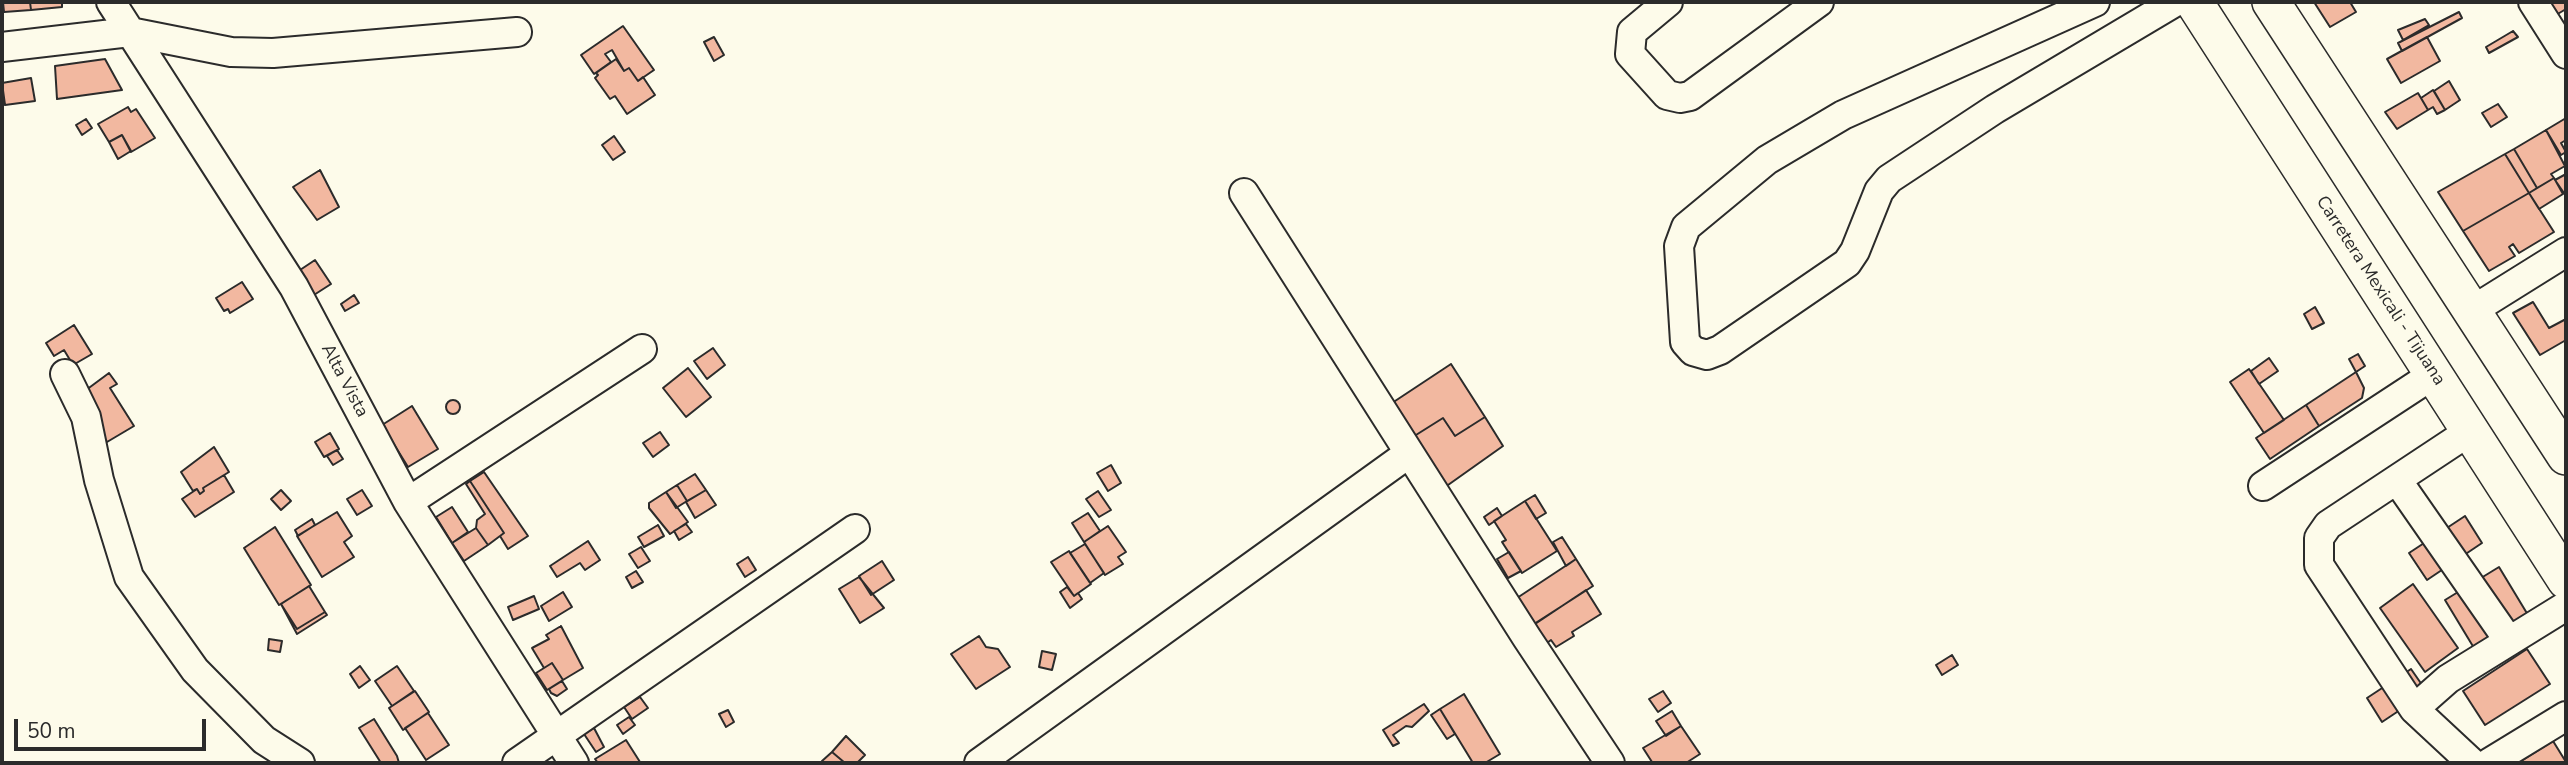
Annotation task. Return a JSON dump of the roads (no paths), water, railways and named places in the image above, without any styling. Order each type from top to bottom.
[{"type":"main road","name":"Carretera Mexicali - Tijuana","points":[[2194,2],[2566,580]]},
{"type":"main road","points":[[2271,2],[2566,456]]},
{"type":"street","name":"Alta Vista","points":[[111,2],[295,287],[408,502],[574,763]]},
{"type":"street","points":[[1668,2],[1632,32],[1630,54],[1667,95],[1680,98],[1690,96],[1819,2]]},
{"type":"street","points":[[2095,2],[1843,115],[1766,160],[1686,227],[1679,246],[1685,342],[1693,351],[1707,355],[1720,350],[1847,263],[1855,251],[1880,191],[1889,179],[1995,109],[2175,2]]},
{"type":"street","points":[[2533,2],[2566,54]]},
{"type":"street","points":[[2,47],[130,32],[231,52],[273,53],[517,32]]},
{"type":"street","points":[[1244,193],[1408,454],[1610,763]]},
{"type":"street","points":[[2473,310],[2566,252]]},
{"type":"street","points":[[408,502],[642,349]]},
{"type":"street","points":[[65,374],[86,417],[99,480],[129,577],[195,670],[264,740],[300,763]]},
{"type":"street","points":[[2263,486],[2434,374]]},
{"type":"street","points":[[2470,431],[2328,525],[2319,538],[2319,565],[2414,709],[2472,763]]},
{"type":"street","points":[[979,763],[1408,454]]},
{"type":"street","points":[[2397,480],[2509,641]]},
{"type":"street","points":[[517,763],[855,529]]},
{"type":"street","points":[[2414,709],[2448,679],[2566,606]]},
{"type":"street","points":[[2489,763],[2566,716]]}]
